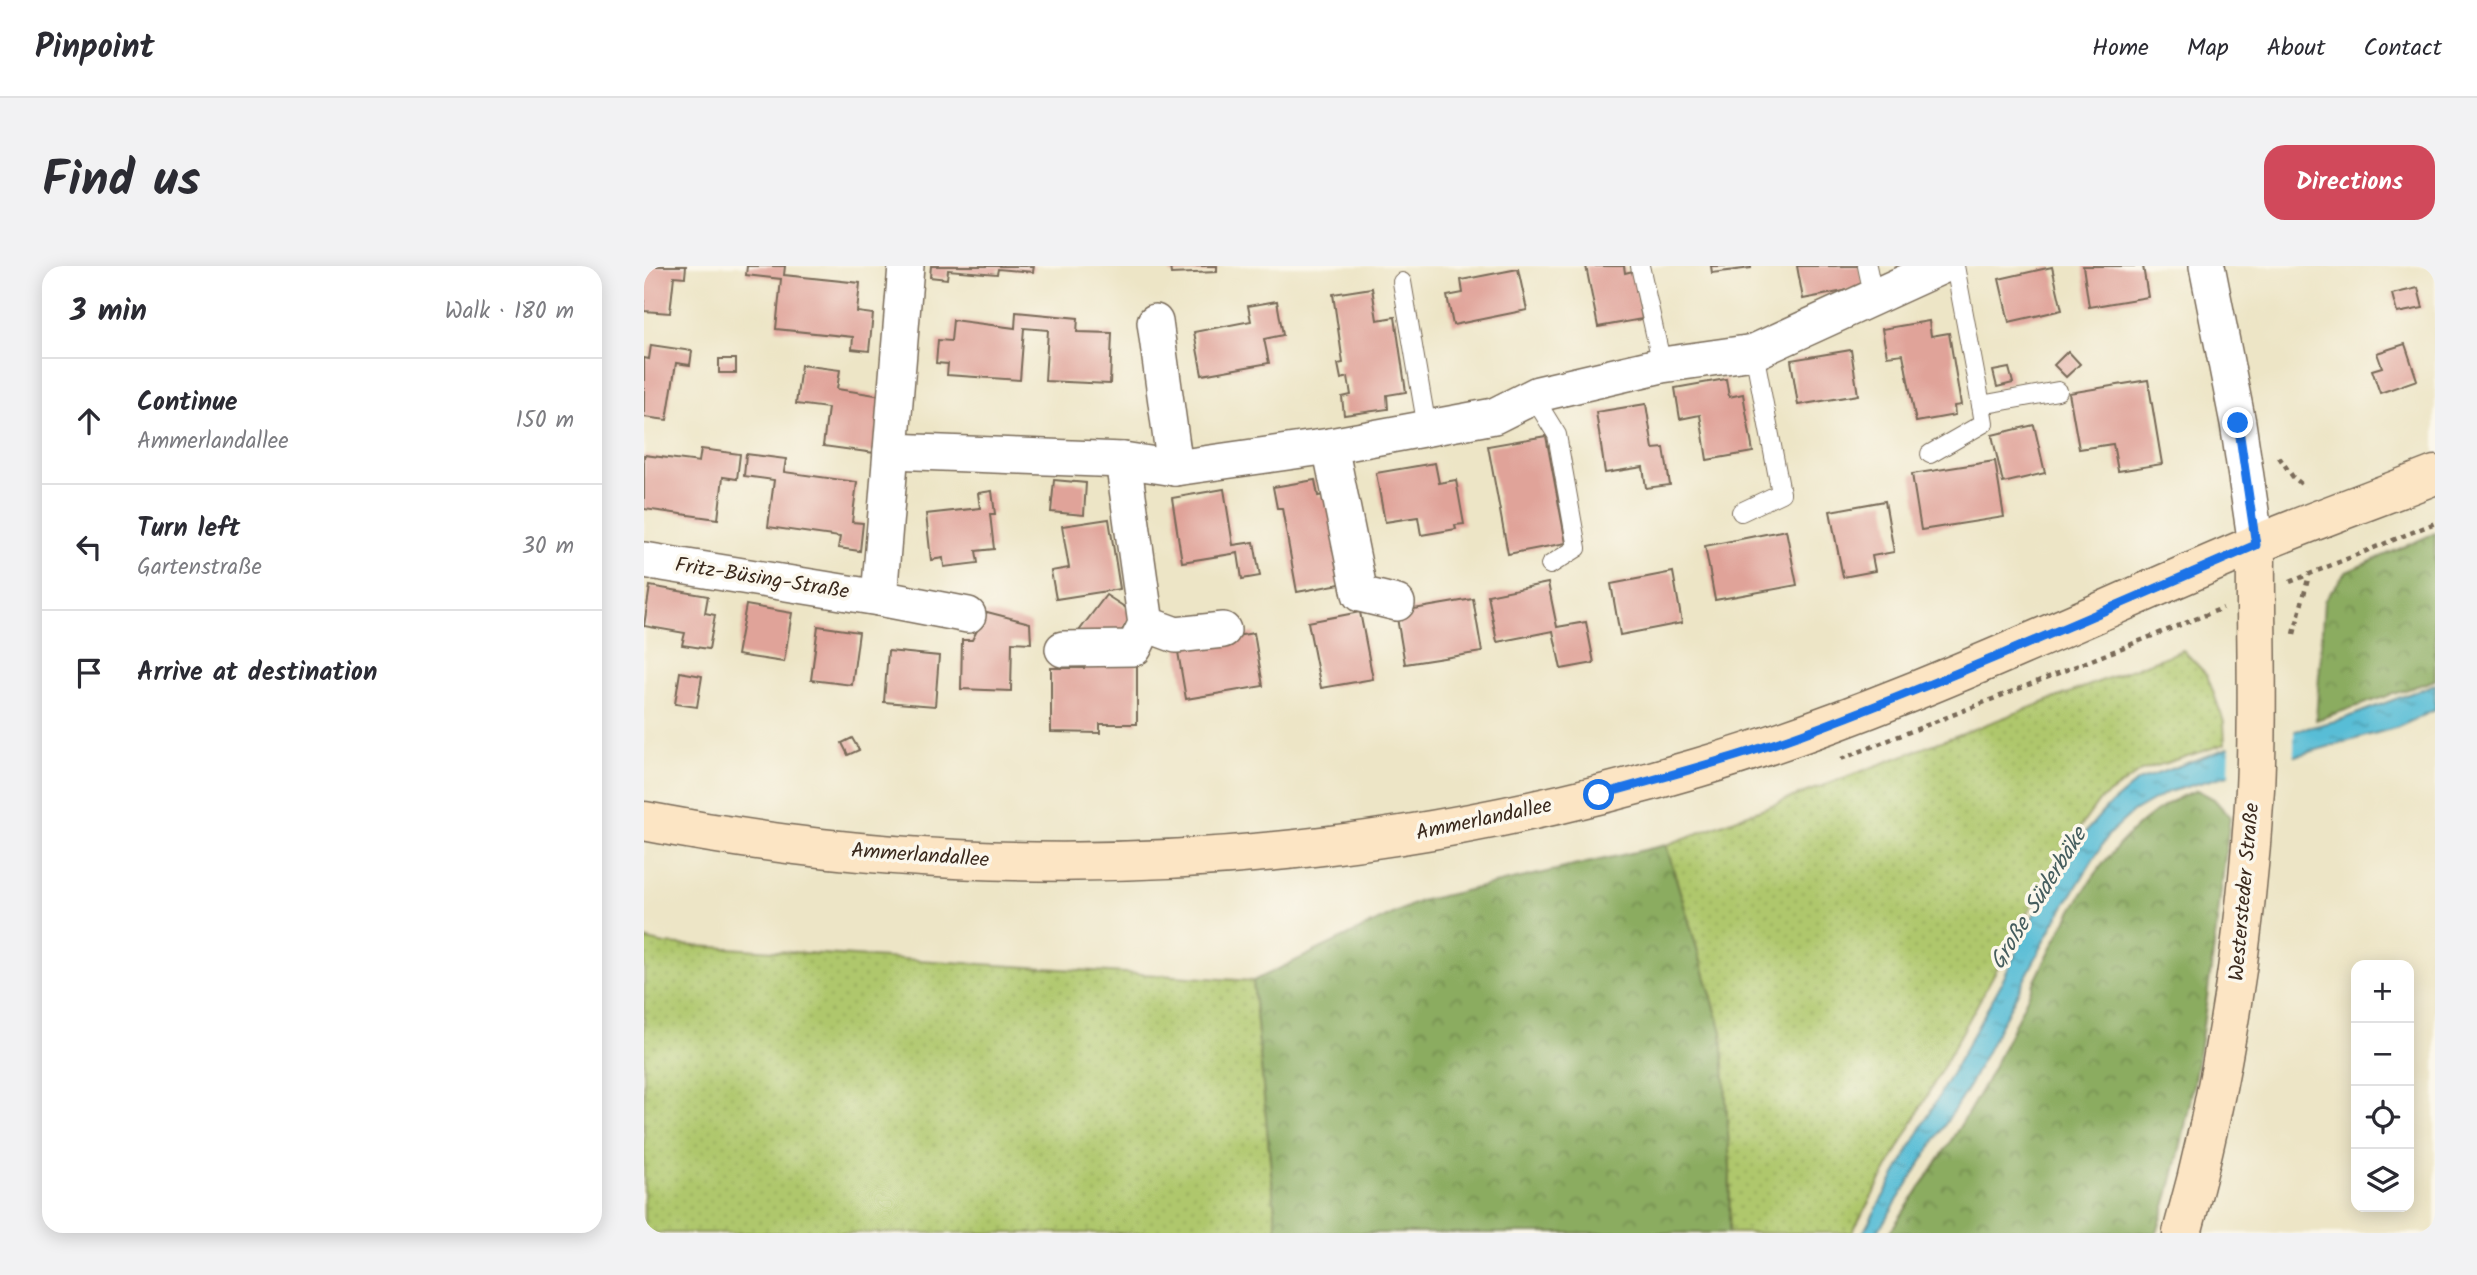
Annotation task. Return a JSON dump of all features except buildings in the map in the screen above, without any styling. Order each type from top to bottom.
[{"type":"main road","name":"Ammerlandallee","points":[[644,821],[770,843],[961,861],[1098,863],[1207,858],[1316,849],[1395,838],[1599,795],[1700,768],[1801,734],[1981,662],[2256,545],[2435,475]]},
{"type":"main road","name":"Westersteder Straße","points":[[2182,1233],[2234,1002],[2255,787],[2256,545]]},
{"type":"street","name":"Fritz-Büsing-Straße","points":[[879,598],[906,266]]},
{"type":"street","points":[[891,452],[1123,460],[1175,468],[1330,446],[1494,416],[1533,396],[1662,365],[1754,352],[1870,283],[1942,266]]},
{"type":"street","points":[[2207,266],[2238,423],[2256,545]]},
{"type":"street","points":[[1155,322],[1175,468]]},
{"type":"street","points":[[1330,446],[1360,594],[1396,603]]},
{"type":"street","points":[[1063,649],[1133,648],[1146,624],[1123,460]]},
{"type":"street","name":"Fritz-Büsing-Straße","points":[[644,560],[968,615]]},
{"type":"street","points":[[1146,624],[1176,635],[1223,629]]},
{"type":"lane","points":[[1640,266],[1662,365]]},
{"type":"lane","points":[[1930,453],[1984,423],[1955,266]]},
{"type":"lane","points":[[1402,282],[1427,428]]},
{"type":"lane","points":[[1741,512],[1781,493],[1754,352]]},
{"type":"lane","points":[[1981,405],[2058,391]]},
{"type":"lane","points":[[1533,396],[1557,435],[1577,548],[1550,565]]},
{"type":"path","points":[[2276,452],[2293,477],[2315,495],[2336,562]]},
{"type":"path","points":[[2289,582],[2435,523]]},
{"type":"path","points":[[2291,646],[2310,574]]},
{"type":"green space","points":[[2435,533],[2435,680],[2316,720],[2324,601],[2346,572]]},
{"type":"green space","points":[[2183,650],[2207,675],[2224,722],[2225,744],[2141,771],[2099,801],[2056,861],[1852,1233],[1729,1233],[1730,1167],[1722,1032],[1666,845]]},
{"type":"green space","points":[[2197,790],[2214,799],[2230,817],[2194,1079],[2172,1182],[2157,1233],[1889,1233],[1984,1085],[2068,916],[2094,875],[2124,839],[2158,810]]},
{"type":"green space","points":[[1666,845],[1722,1032],[1730,1167],[1729,1233],[1277,1233],[1253,981],[1420,901]]},
{"type":"green space","points":[[644,939],[665,944],[1253,981],[1277,1233],[644,1233]]},
{"type":"water","points":[[2435,684],[2435,710],[2398,727],[2168,792],[2133,812],[2109,834],[2054,923],[1969,1086],[1877,1233],[1863,1233],[2001,984],[2042,897],[2072,848],[2105,809],[2138,781],[2228,748],[2343,719]]},
{"type":"pier","points":[[2294,726],[2294,759],[2229,778],[2230,743]]},
{"type":"route","points":[[1599,795],[1700,768],[1801,734],[1981,662],[2256,545],[2238,423]]},
{"type":"water label","name":"Große Süderbäke","points":[[2039,899]]}]
